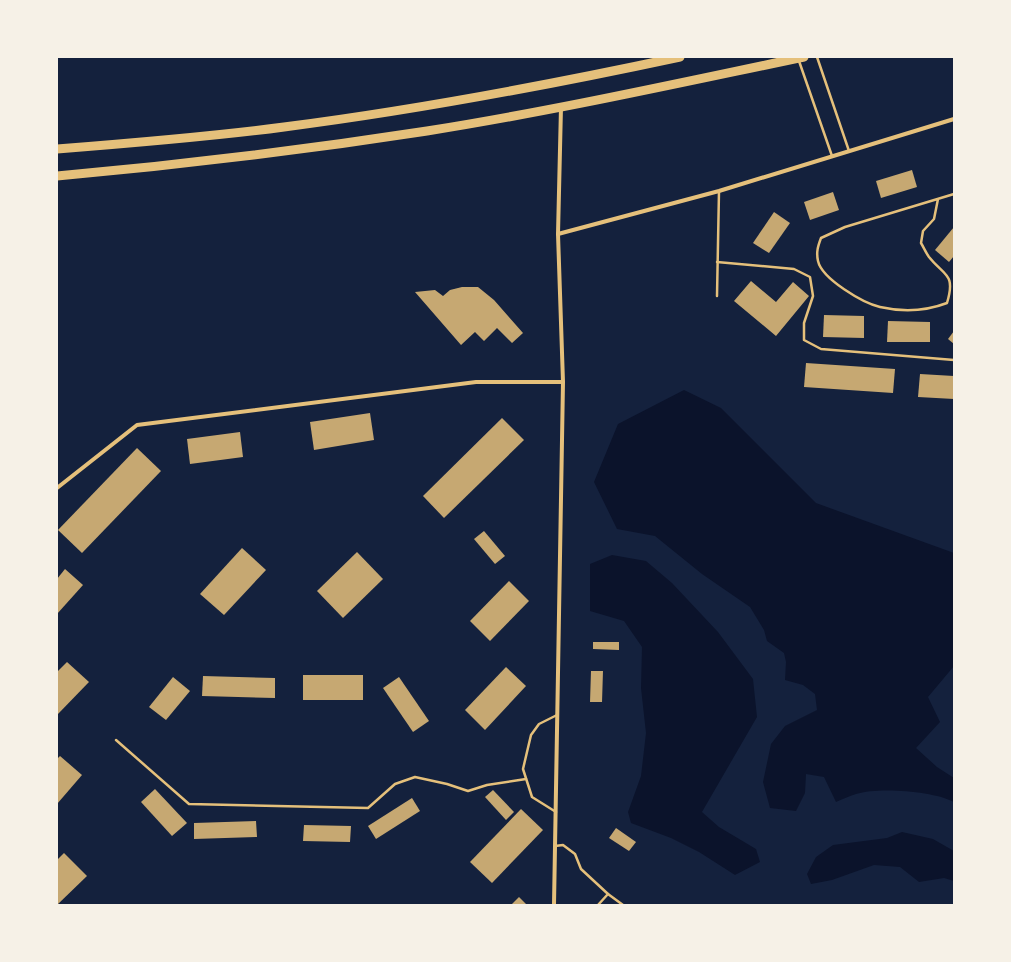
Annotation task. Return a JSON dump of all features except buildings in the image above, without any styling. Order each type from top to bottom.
[{"type":"highway","points":[[57,149],[299,125],[421,107],[617,71],[680,57]]},
{"type":"highway","points":[[57,176],[280,152],[428,130],[561,106],[801,58]]},
{"type":"street","points":[[554,905],[563,382],[558,234],[561,106]]},
{"type":"street","points":[[558,234],[719,191],[954,119]]},
{"type":"street","points":[[57,488],[137,425],[476,382],[563,382]]},
{"type":"lane","points":[[817,57],[849,151]]},
{"type":"lane","points":[[801,58],[832,156]]},
{"type":"lane","points":[[717,296],[719,191]]},
{"type":"lane","points":[[938,199],[934,219],[923,231],[921,243],[930,257],[947,274],[951,290],[947,303],[932,308],[909,310],[880,307],[850,293],[827,277],[818,263],[816,249],[822,238],[845,227],[954,194]]},
{"type":"lane","points":[[717,262],[794,269],[810,277],[813,296],[804,323],[804,340],[821,349],[954,360]]},
{"type":"lane","points":[[556,813],[532,797],[523,768],[531,735],[539,724],[557,715]]},
{"type":"lane","points":[[116,740],[189,804],[368,808],[395,784],[415,777],[447,784],[468,791],[487,785],[526,779]]},
{"type":"lane","points":[[555,846],[563,845],[575,854],[581,869],[608,894],[623,905]]},
{"type":"lane","points":[[598,905],[608,894]]},
{"type":"water","points":[[684,390],[721,408],[816,503],[954,553],[954,666],[928,697],[940,722],[916,748],[937,767],[954,778],[954,802],[945,798],[920,793],[906,791],[878,791],[853,795],[836,802],[824,777],[806,774],[805,793],[796,811],[770,808],[763,782],[771,744],[785,726],[817,710],[815,694],[803,685],[785,680],[786,662],[784,653],[767,641],[764,630],[750,607],[702,574],[655,536],[617,529],[594,482],[618,424]]},
{"type":"water","points":[[612,555],[646,561],[672,583],[718,632],[753,679],[757,717],[702,812],[719,827],[756,849],[760,862],[735,875],[699,852],[671,838],[631,823],[628,812],[641,776],[646,733],[641,688],[642,647],[624,621],[590,611],[590,564]]},
{"type":"water","points":[[902,832],[933,839],[954,851],[954,881],[944,878],[919,882],[900,867],[874,865],[832,880],[811,884],[807,874],[816,857],[833,845],[887,838]]}]
